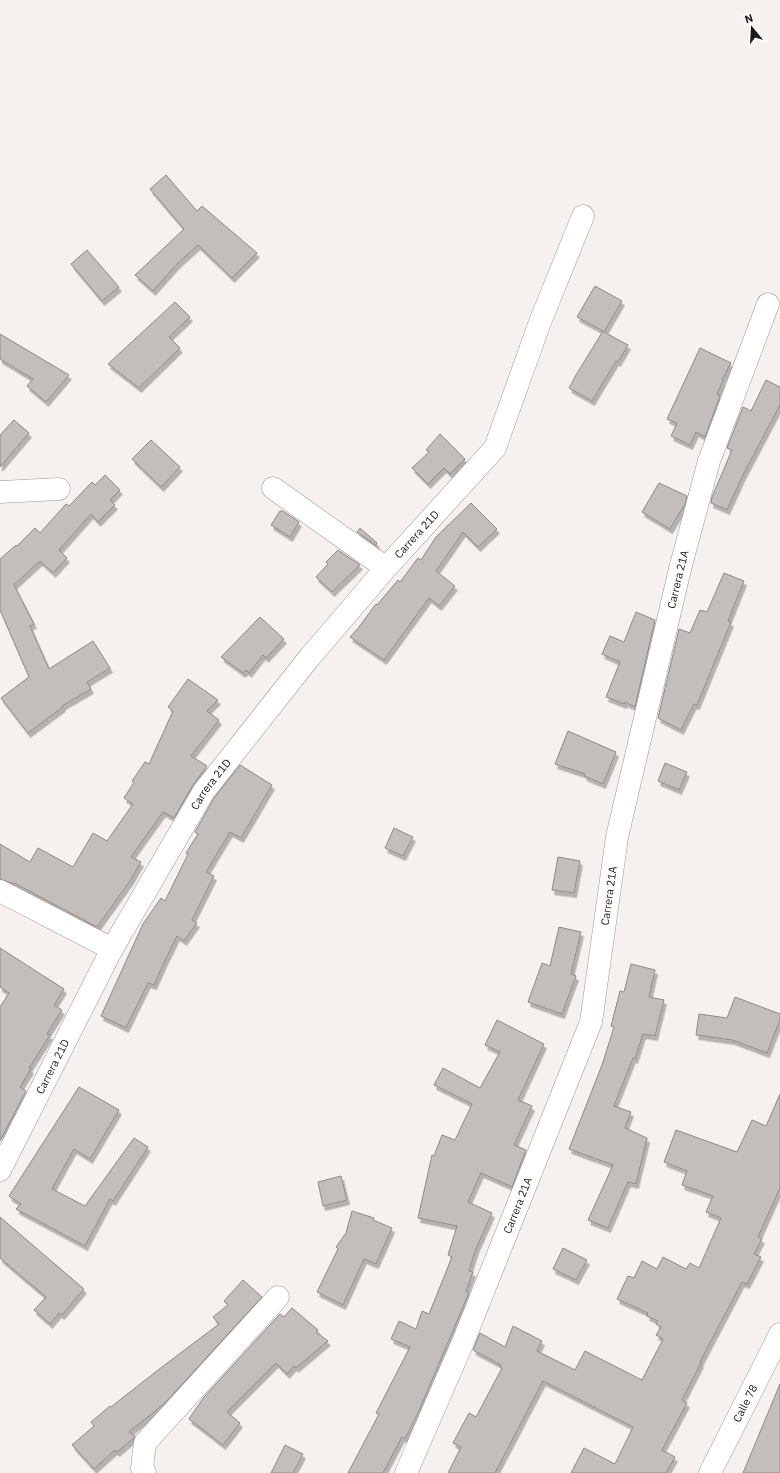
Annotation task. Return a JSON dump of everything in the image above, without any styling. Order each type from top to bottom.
[{"type":"street","name":"Carrera 21D","points":[[0,1170],[112,949],[204,791],[309,658],[386,568],[496,448],[540,322],[583,216]]},
{"type":"street","name":"Carrera 21A","points":[[406,1473],[463,1342],[591,1022],[617,837],[680,569],[709,461],[768,304]]},
{"type":"street","points":[[273,488],[386,568]]},
{"type":"street","points":[[0,492],[59,489]]},
{"type":"street","points":[[0,891],[112,949]]},
{"type":"street","points":[[145,1473],[142,1468],[145,1443],[278,1297]]},
{"type":"street","name":"Calle 78","points":[[710,1473],[780,1334]]},
{"type":"building","points":[[166,175],[197,211],[202,206],[257,253],[232,278],[198,245],[177,264],[153,291],[135,275],[184,229],[150,189]]},
{"type":"building","points":[[87,250],[119,287],[102,301],[71,264]]},
{"type":"building","points":[[595,286],[622,301],[604,332],[628,345],[618,362],[616,361],[592,401],[569,388],[603,331],[577,317]]},
{"type":"building","points":[[175,302],[190,317],[169,337],[180,348],[139,388],[108,364]]},
{"type":"building","points":[[0,334],[69,375],[46,402],[27,386],[33,379],[0,359]]},
{"type":"building","points":[[700,348],[731,363],[722,380],[723,381],[717,394],[720,396],[705,437],[696,432],[690,445],[671,436],[677,423],[667,419]]},
{"type":"building","points":[[766,380],[780,387],[780,405],[742,477],[727,510],[711,503],[712,497],[732,450],[727,448],[743,407],[751,411]]},
{"type":"building","points":[[14,420],[29,433],[0,467],[0,435]]},
{"type":"building","points":[[440,434],[465,459],[450,474],[444,468],[428,484],[412,468],[429,452],[426,450]]},
{"type":"building","points":[[151,440],[180,467],[161,487],[132,459]]},
{"type":"building","points":[[105,475],[120,490],[110,500],[115,505],[98,522],[91,514],[59,550],[67,558],[53,573],[40,561],[14,585],[34,624],[30,626],[49,669],[93,641],[110,668],[87,682],[91,689],[62,706],[63,707],[28,733],[1,698],[29,677],[0,610],[0,559],[16,545],[17,546],[35,528],[40,533],[66,504],[69,506],[92,482],[95,485]]},
{"type":"building","points":[[659,483],[687,496],[685,504],[670,529],[642,512]]},
{"type":"building","points":[[471,503],[497,529],[478,547],[463,532],[436,571],[455,586],[439,606],[429,598],[384,660],[350,637],[376,604],[377,605],[398,580],[400,582],[418,558],[421,560],[436,537]]},
{"type":"building","points":[[280,511],[283,511],[299,522],[290,537],[271,525]]},
{"type":"building","points":[[360,528],[377,543],[376,545],[357,532]]},
{"type":"building","points":[[338,550],[360,565],[332,592],[316,577],[328,564],[326,562]]},
{"type":"building","points":[[724,573],[744,581],[728,621],[731,622],[697,705],[694,704],[681,730],[658,718],[679,629],[690,633],[700,610],[707,612]]},
{"type":"building","points":[[636,612],[655,620],[635,707],[625,702],[624,704],[606,697],[620,662],[602,654],[610,636],[624,642]]},
{"type":"building","points":[[260,617],[284,639],[266,658],[263,655],[249,673],[246,670],[243,673],[221,657]]},
{"type":"building","points":[[188,679],[218,700],[207,711],[219,720],[191,756],[207,766],[193,785],[174,818],[163,812],[131,857],[141,862],[130,881],[97,927],[14,883],[0,879],[0,844],[30,862],[38,848],[73,867],[93,833],[107,841],[133,804],[124,798],[134,782],[132,781],[145,762],[149,764],[173,711],[168,707]]},
{"type":"building","points":[[568,731],[616,752],[603,784],[584,776],[585,774],[555,764]]},
{"type":"building","points":[[665,763],[687,772],[679,790],[658,781]]},
{"type":"building","points":[[240,765],[272,785],[241,838],[230,832],[206,872],[214,876],[192,920],[197,923],[184,941],[177,936],[154,985],[148,983],[126,1028],[101,1016],[143,924],[161,898],[165,901],[188,854],[186,853],[198,834],[195,832],[214,798]]},
{"type":"building","points":[[394,828],[413,837],[403,856],[385,848]]},
{"type":"building","points":[[558,857],[580,861],[574,893],[552,890]]},
{"type":"building","points":[[559,927],[581,932],[571,974],[576,976],[562,1014],[528,1002],[542,963],[550,966]]},
{"type":"building","points":[[0,948],[64,989],[54,1005],[62,1010],[47,1034],[50,1035],[29,1068],[31,1069],[20,1087],[26,1091],[0,1141],[0,1007],[9,993],[0,987]]},
{"type":"building","points":[[631,964],[655,970],[649,997],[664,1000],[655,1036],[643,1034],[635,1059],[633,1058],[614,1106],[631,1112],[625,1128],[647,1138],[636,1184],[628,1182],[608,1228],[588,1220],[613,1165],[569,1149],[602,1065],[614,1027],[611,1026],[620,991],[624,992]]},
{"type":"building","points":[[735,997],[780,1014],[780,1020],[767,1053],[732,1040],[696,1035],[699,1014],[727,1018]]},
{"type":"building","points":[[497,1020],[544,1044],[518,1100],[532,1106],[514,1145],[526,1150],[512,1187],[481,1173],[468,1202],[492,1213],[476,1249],[469,1271],[473,1272],[466,1291],[469,1293],[418,1413],[405,1439],[402,1437],[383,1473],[348,1473],[379,1414],[376,1413],[410,1347],[391,1339],[399,1321],[416,1329],[422,1311],[429,1314],[452,1257],[448,1255],[457,1226],[418,1218],[432,1155],[434,1156],[442,1135],[455,1140],[472,1104],[434,1085],[443,1068],[480,1088],[500,1052],[485,1045]]},
{"type":"building","points":[[79,1087],[119,1110],[90,1159],[74,1149],[52,1189],[85,1206],[134,1138],[148,1147],[113,1201],[110,1199],[85,1246],[16,1209],[21,1204],[9,1196]]},
{"type":"building","points":[[780,1094],[780,1188],[758,1237],[762,1239],[754,1254],[761,1257],[747,1284],[742,1282],[682,1400],[687,1403],[662,1450],[675,1457],[666,1473],[571,1473],[584,1448],[615,1464],[633,1427],[543,1381],[495,1473],[448,1473],[461,1447],[453,1443],[469,1413],[476,1417],[502,1368],[500,1367],[501,1365],[473,1350],[480,1333],[505,1347],[513,1326],[542,1341],[537,1351],[575,1370],[585,1351],[642,1380],[663,1339],[656,1335],[661,1327],[656,1324],[658,1321],[647,1316],[648,1313],[617,1299],[628,1276],[634,1278],[642,1261],[657,1269],[663,1257],[686,1269],[690,1263],[699,1268],[721,1218],[706,1212],[713,1196],[682,1185],[687,1171],[664,1162],[676,1130],[737,1152],[752,1120],[766,1126]]},
{"type":"building","points":[[341,1176],[347,1200],[323,1206],[318,1182]]},
{"type":"building","points":[[352,1211],[374,1218],[373,1220],[392,1228],[376,1264],[364,1259],[343,1305],[317,1292],[338,1249],[336,1247],[346,1233]]},
{"type":"building","points":[[0,1217],[84,1289],[62,1315],[59,1313],[50,1324],[34,1310],[46,1297],[0,1258]]},
{"type":"building","points":[[563,1248],[587,1260],[576,1280],[553,1269]]},
{"type":"building","points":[[243,1280],[262,1297],[164,1404],[129,1432],[135,1437],[117,1452],[115,1450],[94,1469],[72,1445],[94,1426],[91,1422],[110,1406],[111,1407],[219,1324],[213,1317],[228,1305],[224,1301]]},
{"type":"building","points":[[292,1308],[318,1330],[316,1332],[328,1341],[296,1368],[294,1366],[287,1374],[276,1363],[227,1412],[240,1423],[223,1445],[189,1419],[204,1397],[280,1314],[284,1317]]},
{"type":"building","points":[[780,1384],[780,1473],[743,1473]]},
{"type":"building","points":[[285,1445],[303,1454],[293,1473],[271,1473]]}]
